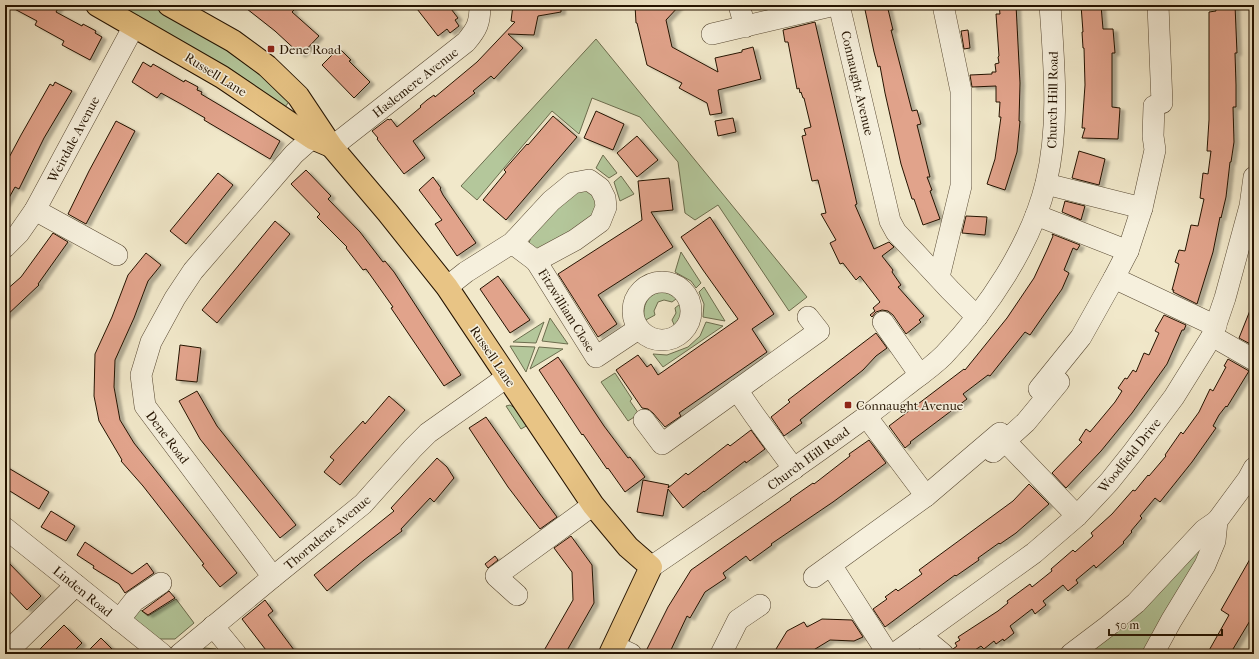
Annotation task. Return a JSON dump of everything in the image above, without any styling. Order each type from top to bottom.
[{"type":"main road","name":"Russell Lane","points":[[97,5],[222,76],[312,138],[332,147]]},
{"type":"main road","name":"Russell Lane","points":[[169,5],[233,41],[267,66],[298,96],[332,147],[388,213],[447,287],[593,505],[628,547],[651,567]]},
{"type":"main road","points":[[619,651],[651,567]]},
{"type":"street","name":"Haslemere Avenue","points":[[332,147],[466,42],[476,30],[480,19],[480,5]]},
{"type":"street","points":[[739,5],[752,29]]},
{"type":"street","points":[[712,34],[752,29],[834,5]]},
{"type":"street","name":"Connaught Avenue","points":[[839,5],[890,221],[896,232],[977,317]]},
{"type":"street","points":[[939,277],[961,186],[961,91],[944,5]]},
{"type":"street","name":"Church Hill Road","points":[[651,567],[794,469],[920,375],[943,356],[977,317],[1016,260],[1036,215],[1046,184],[1054,142],[1055,71],[1050,5]]},
{"type":"street","points":[[1039,389],[1081,337],[1128,251],[1142,208],[1155,150],[1153,136],[1158,104],[1158,5]]},
{"type":"street","name":"Weirdale Avenue","points":[[5,247],[19,233],[35,210],[134,26]]},
{"type":"street","name":"Dene Road","points":[[273,577],[145,406],[141,375],[151,342],[175,298],[193,272],[294,154],[312,138]]},
{"type":"street","name":"Woodfield Drive","points":[[894,654],[1034,553],[1077,516],[1109,482],[1133,452],[1174,397],[1214,331],[1225,298],[1250,206],[1254,177]]},
{"type":"street","points":[[447,287],[466,272],[512,243],[551,201],[573,183],[589,180],[600,188],[605,198],[606,207],[600,222],[575,240],[536,261],[512,243]]},
{"type":"street","points":[[1046,184],[1142,208]]},
{"type":"street","points":[[35,210],[117,255]]},
{"type":"street","points":[[1036,215],[1128,251]]},
{"type":"street","name":"Fitzwilliam Close","points":[[536,261],[596,357],[638,329]]},
{"type":"street","points":[[1114,278],[1214,331],[1254,360]]},
{"type":"street","points":[[644,420],[662,444],[819,331],[808,317]]},
{"type":"street","points":[[883,322],[920,375]]},
{"type":"street","points":[[814,577],[926,496],[1002,437],[1026,422],[1090,341]]},
{"type":"street","name":"Thorndene Avenue","points":[[180,654],[363,504],[428,432],[507,377]]},
{"type":"street","points":[[737,390],[794,469]]},
{"type":"street","points":[[866,416],[926,496]]},
{"type":"street","points":[[1002,437],[1077,516]]},
{"type":"street","points":[[977,465],[1002,437]]},
{"type":"street","points":[[1071,654],[1136,603],[1204,530],[1217,521],[1248,479],[1254,468]]},
{"type":"street","points":[[517,595],[496,576],[593,505]]},
{"type":"street","points":[[1153,654],[1171,620],[1205,565],[1215,541],[1217,521]]},
{"type":"street","name":"Linden Road","points":[[5,528],[162,654]]},
{"type":"street","points":[[831,565],[888,654]]},
{"type":"street","points":[[120,620],[134,600],[161,583]]},
{"type":"street","points":[[8,646],[76,586]]},
{"type":"street","points":[[721,654],[738,620],[760,604]]},
{"type":"street","points":[[213,626],[236,654]]},
{"type":"street","points":[[920,635],[943,654]]},
{"type":"green space","points":[[119,5],[165,5],[292,98],[285,107],[248,81]]},
{"type":"green space","points":[[596,39],[807,297],[789,311],[718,205],[695,220],[685,213],[678,162],[640,117],[592,98],[579,134],[552,111],[477,200],[461,186]]},
{"type":"green space","points":[[603,155],[617,173],[609,178],[596,168]]},
{"type":"green space","points":[[621,176],[634,194],[620,201],[614,182]]},
{"type":"green space","points":[[581,190],[590,191],[597,200],[596,211],[589,220],[545,250],[534,248],[529,243],[532,234],[569,194]]},
{"type":"green space","points":[[681,252],[701,283],[696,288],[691,281],[675,272]]},
{"type":"green space","points":[[704,287],[725,321],[703,317],[704,304],[699,292]]},
{"type":"green space","points":[[660,289],[671,290],[680,296],[672,302],[664,300],[658,302],[654,311],[655,315],[644,321],[646,302]]},
{"type":"green space","points":[[684,301],[685,316],[676,329],[672,320],[676,313],[675,308]]},
{"type":"green space","points":[[550,318],[568,344],[542,341]]},
{"type":"green space","points":[[544,322],[536,343],[513,342]]},
{"type":"green space","points":[[706,322],[723,326],[663,367],[653,354],[667,355],[688,347],[700,336]]},
{"type":"green space","points":[[510,346],[535,347],[526,372]]},
{"type":"green space","points":[[539,347],[563,349],[530,369]]},
{"type":"green space","points":[[615,373],[632,399],[630,401],[639,414],[628,421],[601,382]]},
{"type":"green space","points":[[510,405],[515,408],[528,425],[521,429],[506,406]]},
{"type":"green space","points":[[1212,531],[1149,654],[1080,654]]},
{"type":"green space","points":[[176,599],[194,623],[175,639],[157,639],[128,615],[136,606],[148,616]]},
{"type":"green space","points":[[204,648],[216,649],[220,654],[196,654]]},
{"type":"building","points":[[7,5],[60,5],[56,12],[82,26],[83,24],[96,31],[95,33],[102,37],[90,60],[62,45],[64,41],[35,25],[37,21]]},
{"type":"building","points":[[242,5],[287,5],[294,10],[292,12],[319,36],[301,55],[275,31]]},
{"type":"building","points":[[414,5],[448,5],[458,18],[455,20],[459,26],[450,33],[447,29],[438,36]]},
{"type":"building","points":[[513,5],[561,5],[561,12],[538,16],[534,35],[508,34],[523,48],[494,79],[491,76],[473,91],[475,93],[413,141],[425,158],[404,174],[372,131],[388,119],[391,119],[397,127],[427,100],[434,95],[435,97],[477,62],[515,22],[511,21]]},
{"type":"building","points":[[635,5],[680,5],[666,20],[672,47],[718,72],[715,58],[742,52],[742,50],[753,47],[761,79],[718,90],[722,113],[710,115],[707,103],[679,88],[682,83],[647,65],[636,23]]},
{"type":"building","points":[[864,5],[887,5],[893,30],[891,30],[912,111],[917,110],[921,124],[917,125],[930,177],[927,177],[932,190],[930,191],[940,219],[923,225],[914,199],[912,199],[901,164],[880,66],[878,67],[874,52]]},
{"type":"building","points":[[999,5],[1016,5],[1020,83],[1020,121],[1017,152],[1005,190],[987,184],[995,159],[1001,117],[999,117],[1000,102],[996,102],[996,86],[972,87],[970,75],[992,74],[992,72],[996,72],[995,64],[999,63],[999,56],[996,14],[1000,14]]},
{"type":"building","points":[[1081,5],[1101,5],[1103,29],[1113,29],[1115,53],[1112,53],[1112,107],[1120,108],[1118,139],[1082,138],[1085,128],[1082,128],[1085,85]]},
{"type":"building","points":[[1215,5],[1235,5],[1237,53],[1235,53],[1236,107],[1233,107],[1234,142],[1226,197],[1221,218],[1220,217],[1213,252],[1197,304],[1173,292],[1174,290],[1172,290],[1179,264],[1175,262],[1179,250],[1185,251],[1191,225],[1198,226],[1204,199],[1200,198],[1203,173],[1208,174],[1211,151],[1207,151],[1209,120],[1209,12],[1216,11]]},
{"type":"building","points":[[815,22],[857,204],[855,205],[874,249],[889,242],[894,247],[882,256],[893,270],[892,272],[901,285],[898,287],[924,316],[919,320],[921,322],[906,334],[893,315],[888,311],[882,310],[876,312],[872,317],[870,315],[875,311],[873,308],[880,302],[860,276],[856,280],[843,263],[840,264],[830,243],[836,240],[821,214],[826,213],[818,180],[812,181],[802,136],[806,135],[804,129],[811,127],[804,98],[801,92],[800,93],[799,88],[797,89],[788,42],[785,42],[783,30]]},
{"type":"building","points":[[968,30],[970,48],[964,49],[961,31]]},
{"type":"building","points":[[339,48],[351,60],[349,61],[370,82],[354,98],[322,65]]},
{"type":"building","points":[[143,62],[151,67],[153,64],[184,82],[185,80],[198,87],[197,90],[202,92],[201,94],[280,141],[270,159],[204,120],[205,118],[181,104],[161,93],[157,98],[132,82]]},
{"type":"building","points":[[55,82],[72,91],[44,138],[19,189],[15,187],[5,205],[5,165],[50,84],[53,86]]},
{"type":"building","points":[[596,111],[624,124],[613,150],[584,138]]},
{"type":"building","points":[[553,116],[577,137],[506,220],[483,200],[506,172],[504,170]]},
{"type":"building","points":[[733,118],[736,132],[718,136],[715,121]]},
{"type":"building","points":[[116,121],[135,131],[86,224],[68,214]]},
{"type":"building","points":[[637,136],[658,160],[637,177],[617,153]]},
{"type":"building","points":[[1079,151],[1105,159],[1099,185],[1072,178]]},
{"type":"building","points":[[306,170],[331,196],[328,199],[360,232],[383,262],[385,261],[394,272],[461,375],[444,386],[391,308],[393,307],[366,269],[363,270],[346,248],[347,247],[317,217],[320,214],[291,184]]},
{"type":"building","points":[[218,173],[233,185],[186,244],[170,231]]},
{"type":"building","points":[[433,177],[441,188],[440,189],[443,195],[476,243],[457,256],[435,224],[442,220],[419,190]]},
{"type":"building","points":[[669,178],[673,210],[651,212],[673,247],[598,295],[617,324],[598,337],[558,274],[642,220],[638,181]]},
{"type":"building","points":[[1065,201],[1085,206],[1081,220],[1062,212]]},
{"type":"building","points":[[966,216],[987,217],[985,235],[962,233]]},
{"type":"building","points":[[710,217],[774,314],[752,329],[767,352],[679,413],[681,416],[665,427],[653,413],[648,409],[642,408],[616,370],[638,355],[647,367],[651,364],[658,375],[738,319],[681,237]]},
{"type":"building","points":[[275,221],[290,234],[217,323],[202,310]]},
{"type":"building","points":[[53,233],[68,242],[38,284],[39,285],[5,317],[5,291],[21,277]]},
{"type":"building","points":[[1052,234],[1080,245],[1077,250],[1073,248],[1064,270],[1069,273],[1062,289],[1030,335],[1025,332],[990,376],[988,375],[963,394],[967,399],[910,442],[911,443],[905,448],[889,426],[964,369],[965,370],[1007,318],[1034,278],[1053,236]]},
{"type":"building","points":[[146,253],[161,265],[148,281],[134,318],[115,360],[114,387],[120,420],[134,443],[237,573],[220,587],[202,565],[204,564],[143,486],[121,461],[122,460],[99,421],[94,396],[95,354],[112,317],[128,275]]},
{"type":"building","points":[[498,276],[530,320],[510,333],[480,289]]},
{"type":"building","points":[[1254,303],[1254,346],[1239,338]]},
{"type":"building","points":[[1164,315],[1186,325],[1184,330],[1182,330],[1167,364],[1132,413],[1101,451],[1066,488],[1052,473],[1082,442],[1079,440],[1086,429],[1090,432],[1115,402],[1122,391],[1118,388],[1133,370],[1136,372],[1144,353],[1149,355],[1159,333],[1155,331]]},
{"type":"building","points":[[876,333],[887,348],[876,356],[863,370],[800,420],[802,423],[784,436],[771,417],[790,402],[788,400]]},
{"type":"building","points":[[180,345],[201,348],[197,382],[176,380]]},
{"type":"building","points":[[558,357],[604,426],[628,458],[630,457],[645,477],[625,492],[583,434],[582,435],[539,370]]},
{"type":"building","points":[[1228,359],[1249,371],[1227,407],[1226,406],[1219,415],[1213,426],[1216,428],[1192,462],[1160,502],[1155,498],[1140,516],[1142,518],[1123,542],[1124,543],[1096,568],[1094,565],[1076,580],[1078,583],[1068,591],[1063,585],[1043,601],[1046,605],[1035,614],[1032,609],[1010,626],[1014,633],[1004,641],[1003,639],[996,644],[994,641],[984,649],[981,646],[969,654],[955,654],[953,649],[957,646],[955,643],[960,640],[958,637],[998,611],[1008,603],[1007,601],[1030,584],[1032,587],[1052,571],[1051,569],[1073,550],[1075,552],[1093,536],[1091,533],[1112,514],[1133,490],[1135,491],[1148,475],[1149,476],[1166,456],[1165,455],[1181,432],[1183,434],[1199,412],[1210,389],[1213,391],[1226,367],[1224,366]]},
{"type":"building","points":[[197,391],[217,426],[296,525],[280,538],[200,439],[179,401]]},
{"type":"building","points":[[389,396],[405,410],[340,485],[324,472],[334,460],[330,457],[363,421],[365,424]]},
{"type":"building","points":[[486,417],[557,517],[540,529],[508,487],[469,428]]},
{"type":"building","points":[[751,430],[765,449],[746,463],[745,461],[683,508],[668,489],[663,516],[637,512],[643,480],[669,485],[668,488],[686,473],[688,475],[728,444],[730,446]]},
{"type":"building","points":[[869,440],[886,463],[833,502],[771,544],[772,545],[750,561],[746,556],[723,573],[726,578],[705,592],[690,618],[687,616],[669,654],[647,654],[649,650],[647,649],[668,607],[691,570],[791,500],[790,499],[813,483],[814,484],[850,456],[849,454]]},
{"type":"building","points":[[437,458],[447,467],[454,478],[434,502],[430,498],[401,529],[402,531],[327,591],[314,575],[394,511],[391,508]]},
{"type":"building","points":[[5,466],[49,492],[39,509],[5,488]]},
{"type":"building","points":[[1029,484],[1049,504],[1016,533],[978,558],[979,560],[956,576],[955,575],[885,627],[873,609],[887,599],[885,597],[896,589],[898,591],[922,574],[919,570],[1013,501]]},
{"type":"building","points":[[51,511],[75,526],[66,541],[41,527]]},
{"type":"building","points":[[571,536],[592,565],[594,603],[565,654],[542,654],[573,600],[572,572],[554,548]]},
{"type":"building","points":[[85,542],[132,574],[147,563],[154,573],[125,593],[119,584],[93,568],[94,566],[77,555]]},
{"type":"building","points":[[1254,552],[1254,614],[1230,654],[1207,654],[1229,615],[1221,610]]},
{"type":"building","points":[[495,556],[498,560],[488,568],[485,564]]},
{"type":"building","points":[[5,559],[41,596],[27,610],[5,587]]},
{"type":"building","points":[[169,591],[175,598],[148,615],[142,611]]},
{"type":"building","points":[[265,600],[273,611],[268,615],[297,654],[269,654],[242,619]]},
{"type":"building","points":[[822,619],[852,620],[863,637],[854,641],[830,640],[807,654],[773,654],[787,631],[804,622],[807,627]]},
{"type":"building","points":[[64,625],[82,643],[71,654],[35,654]]},
{"type":"building","points":[[101,638],[117,654],[85,654]]},
{"type":"place","name":"Dene Road","points":[[271,49]]},
{"type":"place","name":"Connaught Avenue","points":[[848,405]]}]
